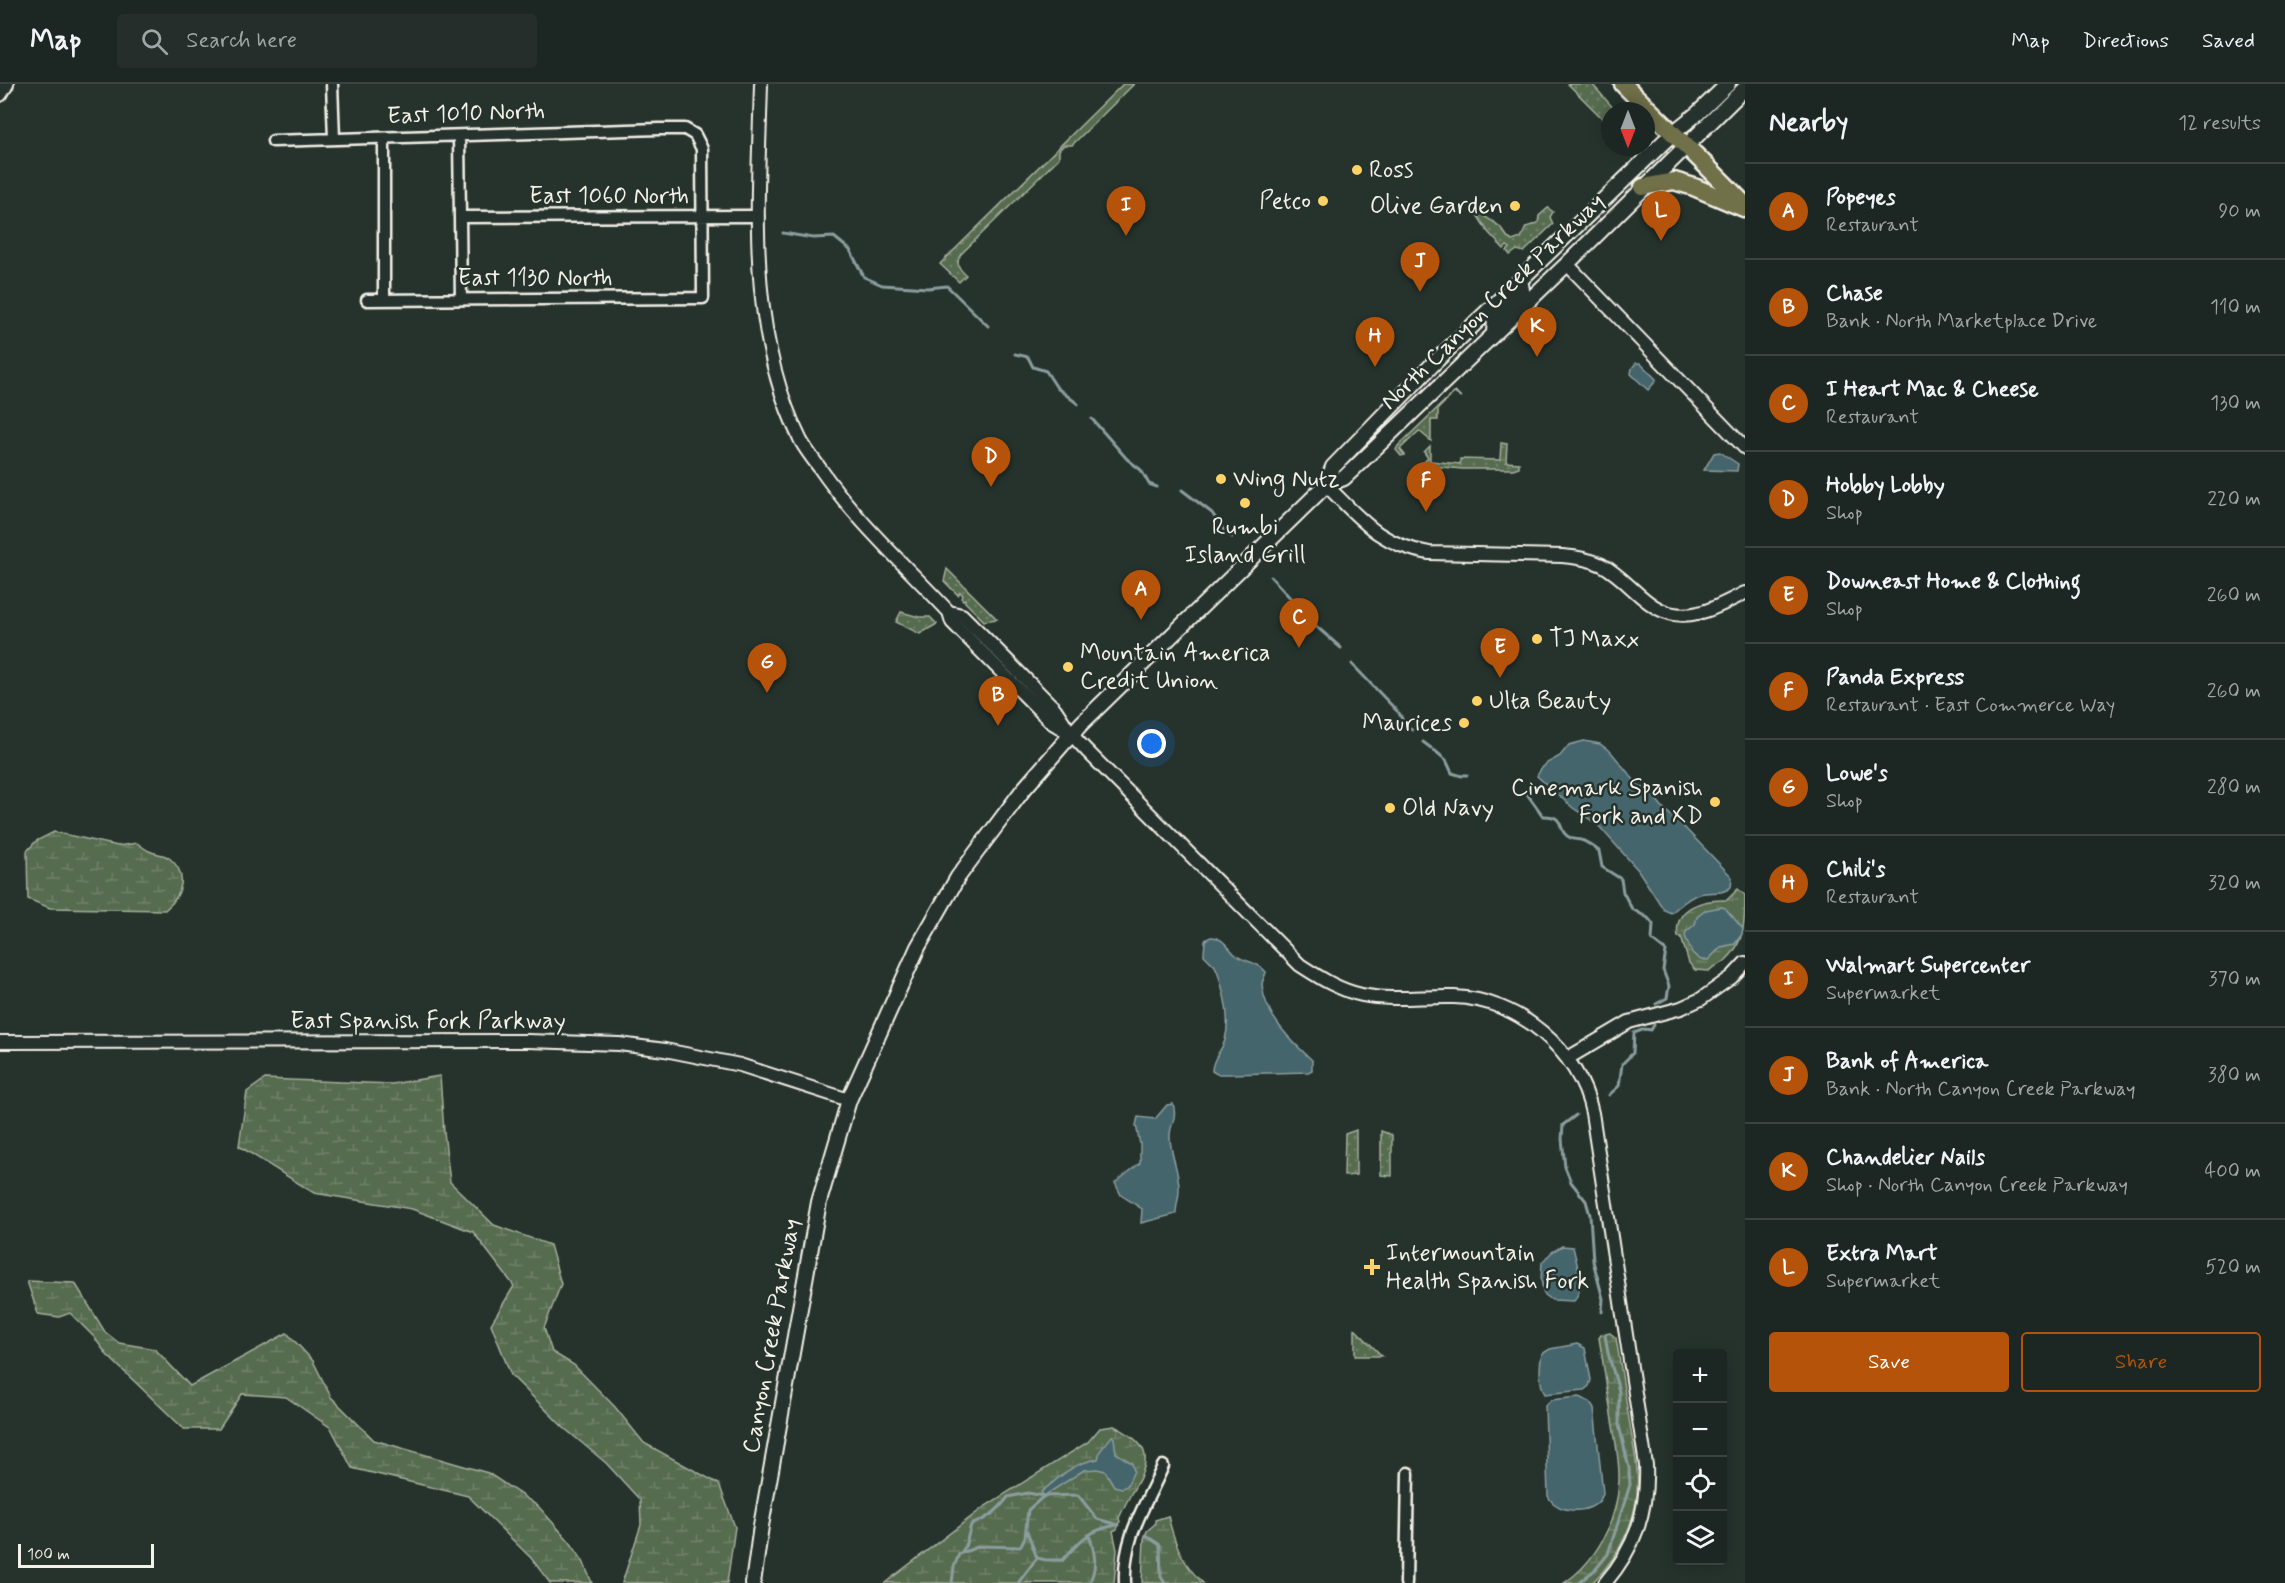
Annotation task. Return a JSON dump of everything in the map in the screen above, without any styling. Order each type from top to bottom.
[{"type":"highway","points":[[1623,84],[1745,207]]},
{"type":"highway","points":[[1643,187],[1674,181],[1745,207]]},
{"type":"main road","points":[[0,94],[6,84]]},
{"type":"main road","name":"North Canyon Creek Parkway","points":[[1326,485],[1333,467],[1437,360],[1673,133],[1728,84]]},
{"type":"main road","name":"North Canyon Creek Parkway","points":[[849,1100],[918,948],[958,877],[1023,790],[1072,735],[1326,485],[1344,478],[1568,264],[1745,88]]},
{"type":"main road","points":[[1568,264],[1563,259],[1563,252],[1591,223],[1595,209]]},
{"type":"main road","points":[[1494,334],[1496,320],[1522,290],[1520,279]]},
{"type":"main road","name":"Canyon Creek Parkway","points":[[753,1583],[814,1222],[849,1100]]},
{"type":"street","points":[[332,84],[334,140]]},
{"type":"street","points":[[760,84],[759,277],[765,330],[780,389],[802,442],[835,490],[863,523],[950,612],[962,615],[993,646],[1059,713],[1072,735]]},
{"type":"street","name":"East 1010 North","points":[[273,141],[685,129],[695,135],[702,149],[702,216]]},
{"type":"street","points":[[459,136],[461,299]]},
{"type":"street","points":[[384,138],[384,300]]},
{"type":"street","name":"East 1130 North","points":[[367,300],[703,298],[702,216]]},
{"type":"street","name":"East 1060 North","points":[[461,217],[758,216]]},
{"type":"street","points":[[1568,264],[1745,448]]},
{"type":"street","points":[[1326,485],[1379,535],[1394,544],[1415,550],[1429,553],[1583,558],[1613,572],[1644,601],[1655,608],[1674,614],[1699,613],[1745,593]]},
{"type":"street","points":[[950,612],[952,622],[1051,722],[1072,735],[1285,951],[1319,978],[1346,991],[1364,995],[1454,997],[1491,1003],[1508,1010],[1538,1029],[1568,1059],[1586,1090],[1592,1113],[1646,1465],[1646,1496],[1638,1530],[1624,1559],[1605,1583]]},
{"type":"street","points":[[1568,1059],[1629,1022],[1664,1014],[1692,1004],[1732,977],[1745,963]]},
{"type":"street","name":"East Spanish Fork Parkway","points":[[0,1042],[528,1041],[620,1044],[665,1050],[740,1065],[849,1100]]},
{"type":"street","points":[[1125,1583],[1126,1557],[1131,1535],[1163,1466]]},
{"type":"street","points":[[1406,1583],[1408,1473]]},
{"type":"green space","points":[[1123,84],[1134,84],[1072,145],[1064,145],[1059,150],[1059,158],[961,254],[958,260],[959,266],[966,275],[959,282],[940,264]]},
{"type":"green space","points":[[1568,84],[1592,84],[1608,102],[1601,102],[1601,117]]},
{"type":"green space","points":[[1474,203],[1479,207],[1480,213],[1499,226],[1512,241],[1521,238],[1526,227],[1538,223],[1539,216],[1548,208],[1553,212],[1550,217],[1553,224],[1524,252],[1517,250],[1510,255],[1507,251],[1510,248],[1507,246],[1504,249],[1488,232],[1472,207]]},
{"type":"green space","points":[[1455,391],[1461,397],[1454,393],[1438,409],[1438,420],[1431,420],[1431,441],[1419,431],[1400,449],[1405,455],[1401,456],[1396,450],[1398,446]]},
{"type":"green space","points":[[1501,443],[1507,444],[1506,462],[1519,463],[1519,467],[1463,469],[1430,466],[1427,462],[1423,463],[1428,458],[1424,452],[1430,446],[1430,461],[1460,464],[1460,459],[1500,460]]},
{"type":"green space","points":[[947,569],[997,619],[984,621],[965,602],[965,599],[961,598],[963,595],[960,592],[958,595],[944,581]]},
{"type":"green space","points":[[901,612],[919,617],[930,617],[937,624],[920,634],[896,622]]},
{"type":"green space","points":[[54,832],[118,846],[137,843],[149,851],[168,857],[175,863],[181,877],[176,898],[165,910],[50,908],[28,899],[27,851],[36,841]]},
{"type":"green space","points":[[1738,889],[1745,895],[1745,905],[1744,923],[1737,947],[1725,961],[1709,971],[1695,970],[1689,963],[1681,937],[1678,937],[1680,918],[1700,903],[1727,900]]},
{"type":"green space","points":[[440,1076],[450,1182],[494,1225],[550,1245],[561,1284],[544,1328],[552,1352],[574,1365],[615,1407],[644,1443],[719,1484],[735,1527],[727,1583],[622,1583],[641,1525],[640,1500],[606,1463],[564,1428],[511,1375],[491,1324],[514,1286],[473,1232],[412,1209],[314,1193],[239,1146],[247,1092],[265,1079],[392,1084]]},
{"type":"green space","points":[[1356,1130],[1356,1175],[1344,1176],[1345,1134]]},
{"type":"green space","points":[[1381,1131],[1392,1135],[1392,1176],[1381,1175]]},
{"type":"green space","points":[[27,1281],[75,1283],[105,1332],[119,1343],[155,1349],[190,1386],[287,1333],[313,1361],[331,1397],[374,1440],[488,1473],[538,1506],[570,1542],[583,1561],[592,1583],[550,1583],[531,1558],[468,1496],[352,1468],[331,1428],[286,1397],[242,1394],[219,1429],[184,1429],[107,1355],[94,1337],[70,1313],[59,1317],[38,1314]]},
{"type":"green space","points":[[1355,1329],[1382,1356],[1355,1356]]},
{"type":"green space","points":[[1610,1333],[1616,1338],[1636,1459],[1636,1502],[1627,1532],[1603,1572],[1592,1583],[1564,1583],[1586,1563],[1603,1539],[1617,1496],[1619,1472],[1617,1453],[1599,1338],[1601,1335]]},
{"type":"green space","points":[[1114,1426],[1136,1440],[1145,1454],[1145,1462],[1139,1481],[1119,1518],[1117,1529],[1113,1531],[1117,1550],[1114,1583],[885,1583],[984,1507],[1088,1442],[1100,1428]]},
{"type":"green space","points":[[1168,1516],[1180,1552],[1190,1569],[1203,1583],[1142,1583],[1144,1539],[1147,1531],[1155,1524],[1155,1520]]},
{"type":"water","points":[[1636,363],[1640,363],[1656,379],[1648,390],[1631,374]]},
{"type":"water","points":[[1720,452],[1738,464],[1737,471],[1704,470],[1714,453]]},
{"type":"water","points":[[1584,741],[1600,744],[1611,752],[1638,785],[1649,791],[1732,877],[1731,887],[1720,892],[1695,895],[1671,913],[1664,910],[1638,870],[1598,825],[1573,808],[1537,776],[1547,763],[1560,756],[1569,745]]},
{"type":"water","points":[[1725,908],[1743,929],[1742,934],[1735,944],[1721,947],[1708,960],[1701,960],[1692,953],[1685,936],[1686,932],[1695,924],[1697,917],[1706,910]]},
{"type":"water","points":[[1211,937],[1219,939],[1237,956],[1259,966],[1266,972],[1262,985],[1268,1007],[1280,1027],[1312,1060],[1312,1070],[1308,1072],[1229,1074],[1217,1074],[1212,1071],[1225,1040],[1227,1015],[1218,973],[1215,966],[1204,955],[1205,940]]},
{"type":"water","points":[[1173,1104],[1174,1118],[1170,1137],[1179,1184],[1176,1214],[1141,1223],[1142,1209],[1121,1195],[1115,1183],[1140,1163],[1140,1144],[1136,1125],[1138,1117],[1155,1119],[1167,1105]]},
{"type":"water","points":[[1562,1246],[1573,1247],[1578,1268],[1580,1282],[1574,1301],[1552,1300],[1544,1294],[1541,1280],[1542,1262]]},
{"type":"water","points":[[1577,1344],[1585,1348],[1591,1380],[1589,1386],[1584,1390],[1545,1394],[1540,1375],[1542,1354],[1550,1349]]},
{"type":"water","points":[[1579,1397],[1590,1402],[1594,1408],[1603,1493],[1594,1506],[1568,1510],[1553,1503],[1548,1496],[1545,1406],[1551,1400]]},
{"type":"water","points":[[1112,1436],[1116,1453],[1132,1463],[1134,1471],[1127,1486],[1122,1488],[1114,1486],[1105,1471],[1084,1470],[1044,1496],[1041,1492],[1067,1471],[1080,1464],[1098,1459],[1100,1451]]},
{"type":"waterway","points":[[783,233],[813,238],[834,237],[850,250],[864,277],[882,285],[928,288],[947,286],[988,326]]},
{"type":"waterway","points":[[1015,354],[1028,357],[1033,367],[1046,371],[1057,388],[1078,404]]},
{"type":"waterway","points":[[1092,419],[1127,459],[1141,470],[1149,484],[1157,487]]},
{"type":"waterway","points":[[1182,490],[1212,513],[1232,537]]},
{"type":"waterway","points":[[1271,577],[1317,627],[1341,648]]},
{"type":"waterway","points":[[1352,664],[1397,711]]},
{"type":"waterway","points":[[1399,713],[1406,727],[1412,730]]},
{"type":"waterway","points":[[1423,742],[1431,748]]},
{"type":"waterway","points":[[1434,750],[1446,760],[1452,773],[1462,776]]},
{"type":"waterway","points":[[1525,791],[1543,816],[1551,816],[1559,821],[1566,835],[1586,842],[1599,851],[1602,867],[1621,879],[1623,892],[1632,909],[1648,918],[1653,924],[1652,940],[1666,951],[1663,970],[1669,986],[1667,998],[1656,1004]]},
{"type":"waterway","points":[[1609,1095],[1619,1086],[1622,1064],[1633,1053],[1634,1033],[1645,1029],[1651,1030],[1654,1025]]},
{"type":"waterway","points":[[1576,1115],[1563,1125],[1565,1167],[1571,1182],[1586,1201],[1590,1215],[1593,1261],[1603,1299],[1602,1312]]},
{"type":"waterway","points":[[1578,1583],[1596,1569],[1608,1554],[1630,1485],[1629,1468],[1619,1425],[1619,1391],[1605,1335]]},
{"type":"waterway","points":[[960,1554],[965,1547],[971,1525],[992,1514],[1008,1497],[1028,1493],[1044,1496]]},
{"type":"waterway","points":[[952,1583],[954,1567],[959,1554],[980,1546],[1020,1547],[1025,1537],[1028,1510],[1044,1496],[1078,1495],[1097,1519],[1119,1525]]},
{"type":"waterway","points":[[1018,1583],[1037,1558],[1063,1560],[1086,1536],[1117,1525]]},
{"type":"waterway","points":[[1027,1531],[1037,1558]]},
{"type":"waterway","points":[[1089,1535],[1095,1559],[1094,1571],[1089,1583]]},
{"type":"waterway","points":[[1145,1535],[1160,1545],[1161,1577],[1165,1583]]},
{"type":"place","name":"Ross","points":[[1357,170]]},
{"type":"place","name":"Petco","points":[[1323,201]]},
{"type":"place","name":"Olive Garden","points":[[1515,206]]},
{"type":"place","name":"Walmart Supercenter","points":[[1126,236]]},
{"type":"place","name":"Extra Mart","points":[[1661,241]]},
{"type":"place","name":"Bank of America","points":[[1420,292]]},
{"type":"place","name":"Chandelier Nails","points":[[1537,357]]},
{"type":"place","name":"Chili's","points":[[1375,367]]},
{"type":"place","name":"Wing Nutz","points":[[1221,479]]},
{"type":"place","name":"Hobby Lobby","points":[[991,487]]},
{"type":"place","name":"Rumbi Island Grill","points":[[1245,503]]},
{"type":"place","name":"Panda Express","points":[[1426,512]]},
{"type":"place","name":"Popeyes","points":[[1141,620]]},
{"type":"place","name":"TJ Maxx","points":[[1537,639]]},
{"type":"place","name":"I Heart Mac & Cheese","points":[[1299,648]]},
{"type":"place","name":"Mountain America Credit Union","points":[[1068,667]]},
{"type":"place","name":"Downeast Home & Clothing","points":[[1500,678]]},
{"type":"place","name":"Lowe's","points":[[767,693]]},
{"type":"place","name":"Ulta Beauty","points":[[1477,701]]},
{"type":"place","name":"Maurices","points":[[1464,723]]},
{"type":"place","name":"Chase","points":[[998,726]]},
{"type":"place","name":"Cinemark Spanish Fork and XD","points":[[1715,802]]},
{"type":"place","name":"Old Navy","points":[[1390,808]]},
{"type":"place","name":"Intermountain Health Spanish Fork","points":[[1372,1267]]}]
